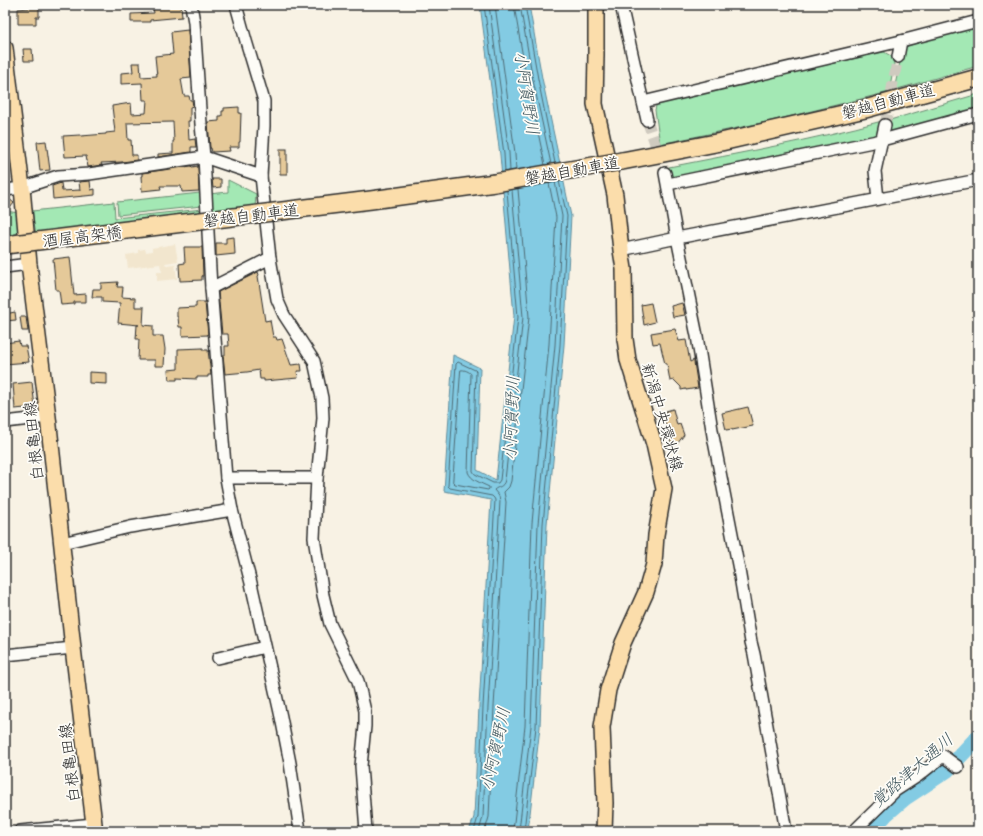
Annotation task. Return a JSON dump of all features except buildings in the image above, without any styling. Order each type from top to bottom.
[{"type":"highway","name":"磐越自動車道","points":[[159,227],[371,200],[495,182],[622,161],[720,142],[865,109],[978,78]]},
{"type":"highway","name":"酒屋高架橋","points":[[5,245],[159,227]]},
{"type":"main road","name":"新潟中央環状線","points":[[596,5],[595,104],[615,195],[624,270],[625,339],[628,360],[654,444],[664,489],[656,535],[654,564],[646,592],[624,642],[608,690],[602,727],[605,803],[604,831]]},
{"type":"main road","name":"白根亀田線","points":[[5,48],[94,827]]},
{"type":"street","points":[[191,5],[194,22],[204,157],[211,288],[226,478],[232,510],[251,583],[281,717],[290,763],[300,831]]},
{"type":"street","points":[[236,5],[264,101],[261,176],[270,258],[277,299],[284,315],[314,361],[322,398],[323,418],[317,478],[314,538],[323,595],[330,624],[358,681],[365,710],[361,766],[366,831]]},
{"type":"street","points":[[621,5],[647,120]]},
{"type":"street","points":[[644,102],[901,41],[978,21]]},
{"type":"street","points":[[898,57],[901,41]]},
{"type":"street","points":[[786,831],[767,721],[713,436],[698,336],[666,179],[882,140],[978,114]]},
{"type":"street","points":[[878,199],[875,171],[885,125]]},
{"type":"street","points":[[5,190],[22,188],[58,176],[89,174],[204,157],[261,176]]},
{"type":"street","points":[[621,250],[978,180]]},
{"type":"street","points":[[211,288],[270,258]]},
{"type":"street","points":[[5,267],[29,264]]},
{"type":"street","points":[[5,422],[48,417]]},
{"type":"street","points":[[226,478],[317,478]]},
{"type":"street","points":[[62,543],[130,527],[232,510]]},
{"type":"street","points":[[218,658],[265,647]]},
{"type":"street","points":[[5,655],[73,648]]},
{"type":"street","points":[[854,831],[895,791],[918,776],[943,756],[958,767]]},
{"type":"street","points":[[20,831],[94,827]]},
{"type":"shaded area","points":[[175,244],[178,261],[165,263],[166,265],[175,264],[177,279],[157,281],[157,272],[162,272],[160,264],[128,268],[126,255],[138,253],[138,250],[145,249],[146,252],[152,251],[152,248]]},
{"type":"green space","points":[[978,26],[978,66],[894,90],[903,48],[936,36]]},
{"type":"green space","points":[[884,52],[891,56],[894,64],[889,92],[771,121],[660,144],[655,110],[656,106],[660,102]]},
{"type":"green space","points":[[978,94],[978,111],[885,137],[890,120]]},
{"type":"green space","points":[[882,121],[879,139],[671,180],[669,167],[803,140]]},
{"type":"green space","points":[[228,180],[256,194],[255,209],[210,212],[209,194],[228,192]]},
{"type":"green space","points":[[200,193],[202,206],[118,215],[117,202]]},
{"type":"green space","points":[[114,202],[115,218],[203,209],[203,215],[36,234],[32,211]]},
{"type":"green space","points":[[5,211],[19,213],[21,231],[13,235],[5,236]]},
{"type":"water","name":"小阿賀野川","points":[[480,5],[529,5],[542,78],[571,216],[564,345],[547,524],[540,727],[528,831],[469,831],[474,817],[491,500],[444,491],[453,355],[480,368],[477,470],[496,480],[514,316],[500,155]]},
{"type":"waterway","name":"覚路津大通川","points":[[871,831],[886,814],[906,797],[947,770],[978,737]]},
{"type":"tunnel","points":[[885,125],[898,57]]},
{"type":"tunnel","points":[[647,120],[665,173]]}]
